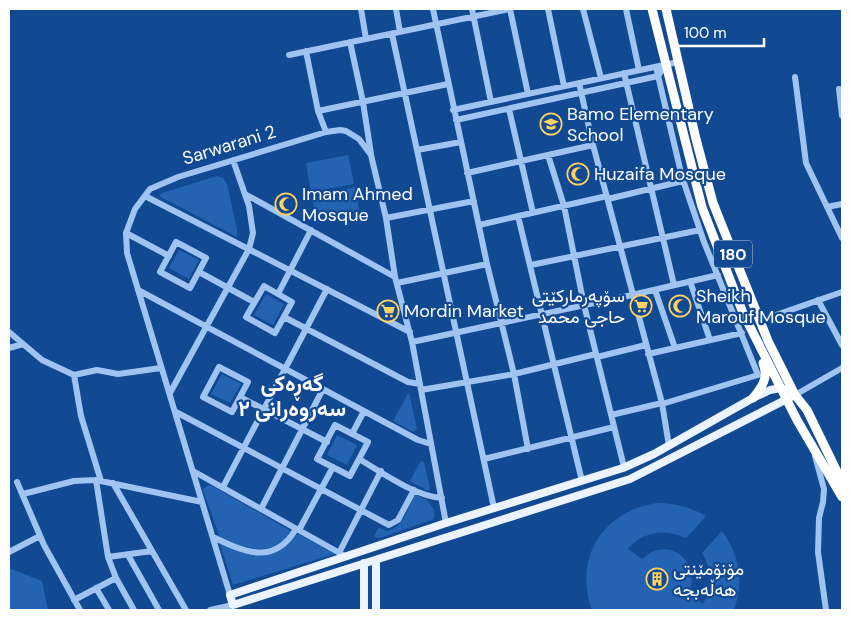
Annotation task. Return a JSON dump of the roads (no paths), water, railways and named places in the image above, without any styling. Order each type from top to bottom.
[{"type":"highway","name":"180","points":[[652,9],[702,207],[748,323],[786,399],[842,497]]},
{"type":"highway","name":"180","points":[[666,9],[713,203],[759,321],[776,357],[807,410],[842,482]]},
{"type":"highway","points":[[748,323],[751,336],[766,372],[764,384],[753,398]]},
{"type":"main road","points":[[230,595],[342,554],[624,467],[669,446],[770,390],[781,388],[798,393]]},
{"type":"main road","points":[[233,605],[637,476],[798,393]]},
{"type":"main road","points":[[563,486],[567,499]]},
{"type":"main road","points":[[376,560],[376,610]]},
{"type":"main road","points":[[364,563],[364,610]]},
{"type":"main road","name":"Sarwarani 2","points":[[230,595],[233,605]]},
{"type":"street","points":[[361,9],[366,39]]},
{"type":"street","points":[[396,9],[400,32]]},
{"type":"street","points":[[433,9],[500,323],[514,374],[528,449]]},
{"type":"street","points":[[472,9],[491,102]]},
{"type":"street","points":[[289,55],[510,9],[528,94]]},
{"type":"street","points":[[548,9],[564,86]]},
{"type":"street","points":[[583,9],[601,78]]},
{"type":"street","points":[[626,9],[639,70]]},
{"type":"street","points":[[392,34],[494,508]]},
{"type":"street","points":[[350,42],[363,102],[371,155]]},
{"type":"street","points":[[306,52],[318,111],[326,132]]},
{"type":"street","points":[[454,110],[678,62]]},
{"type":"street","points":[[456,120],[658,76],[666,64]]},
{"type":"street","points":[[611,415],[662,404],[758,376],[683,182],[656,66]]},
{"type":"street","points":[[624,73],[674,285]]},
{"type":"street","points":[[794,77],[806,162],[841,234]]},
{"type":"street","points":[[579,83],[593,145],[662,404],[669,446]]},
{"type":"street","points":[[318,111],[448,84]]},
{"type":"street","points":[[840,92],[842,116]]},
{"type":"street","points":[[510,109],[533,213]]},
{"type":"street","name":"Sarwarani 2","points":[[230,595],[194,471],[126,253],[126,232],[135,209],[150,189],[178,177],[326,132],[346,130],[359,139],[371,155],[386,218],[396,280],[410,332],[446,523]]},
{"type":"street","points":[[417,150],[460,142]]},
{"type":"street","points":[[467,172],[593,145]]},
{"type":"street","points":[[548,155],[564,206],[584,305],[624,467]]},
{"type":"street","points":[[170,393],[249,249],[253,233],[249,206],[233,160]]},
{"type":"street","points":[[479,225],[683,182]]},
{"type":"street","points":[[245,194],[312,230],[396,280],[487,264]]},
{"type":"street","points":[[145,196],[410,332]]},
{"type":"street","points":[[386,218],[474,201]]},
{"type":"street","points":[[827,207],[842,204]]},
{"type":"street","points":[[518,216],[582,481]]},
{"type":"street","points":[[278,294],[312,230]]},
{"type":"street","points":[[531,266],[700,230]]},
{"type":"street","points":[[126,232],[168,256]]},
{"type":"street","points":[[176,242],[206,258],[199,272],[190,288],[160,272],[176,242]]},
{"type":"street","points":[[199,272],[254,302]]},
{"type":"street","points":[[412,342],[718,275]]},
{"type":"street","points":[[690,281],[710,340]]},
{"type":"street","points":[[264,286],[278,294],[292,302],[274,333],[246,317],[264,286]]},
{"type":"street","points":[[223,487],[327,289]]},
{"type":"street","points":[[138,290],[418,440],[431,444]]},
{"type":"street","points":[[655,290],[675,348]]},
{"type":"street","points":[[759,321],[842,292]]},
{"type":"street","points":[[818,300],[842,345]]},
{"type":"street","points":[[284,317],[421,387],[468,382],[514,374],[646,345]]},
{"type":"street","points":[[9,332],[42,360],[74,376],[96,370],[118,374],[161,368]]},
{"type":"street","points":[[648,354],[742,333]]},
{"type":"street","points":[[9,348],[23,344]]},
{"type":"street","points":[[220,367],[248,382],[240,397],[232,412],[204,397],[220,367]]},
{"type":"street","points":[[798,393],[842,368]]},
{"type":"street","points":[[74,376],[81,416],[99,480],[108,558],[116,578],[134,610]]},
{"type":"street","points":[[261,508],[323,389]]},
{"type":"street","points":[[240,397],[326,442]]},
{"type":"street","points":[[352,434],[364,411]]},
{"type":"street","points":[[176,412],[389,525],[398,520],[414,490]]},
{"type":"street","points":[[335,425],[368,442],[350,476],[317,459],[326,442],[335,425]]},
{"type":"street","points":[[484,459],[614,427]]},
{"type":"street","points":[[812,443],[824,489],[823,502],[818,518],[818,535],[820,573],[826,610]]},
{"type":"street","points":[[359,459],[414,490],[431,497],[442,498]]},
{"type":"street","points":[[213,537],[243,551],[271,551],[286,542],[297,529],[333,467]]},
{"type":"street","points":[[194,471],[342,554],[361,510],[381,471]]},
{"type":"street","points":[[23,494],[74,481],[99,480],[202,502]]},
{"type":"street","points":[[17,482],[40,536],[80,610]]},
{"type":"street","points":[[113,483],[186,610]]},
{"type":"street","points":[[9,552],[40,536]]},
{"type":"street","points":[[108,558],[152,551]]},
{"type":"street","points":[[128,554],[159,610]]},
{"type":"street","points":[[74,600],[116,578]]},
{"type":"street","points":[[96,588],[109,610]]},
{"type":"street","points":[[210,610],[233,605]]},
{"type":"place","name":"Bamo Elementary School","points":[[551,124]]},
{"type":"place","name":"Huzaifa Mosque","points":[[578,174]]},
{"type":"place","name":"Imam Ahmed Mosque","points":[[286,204]]},
{"type":"place","name":"سۆپەرمارکێتی حاجی محمد","points":[[641,306]]},
{"type":"place","name":"Sheikh Marouf Mosque","points":[[680,306]]},
{"type":"place","name":"Mordin Market","points":[[388,311]]},
{"type":"place","name":"مۆنۆمێنتی هەڵەبجە","points":[[657,579]]},
{"type":"district","name":"گەڕەکی سەروەرانی ٢","points":[[292,396]]}]
